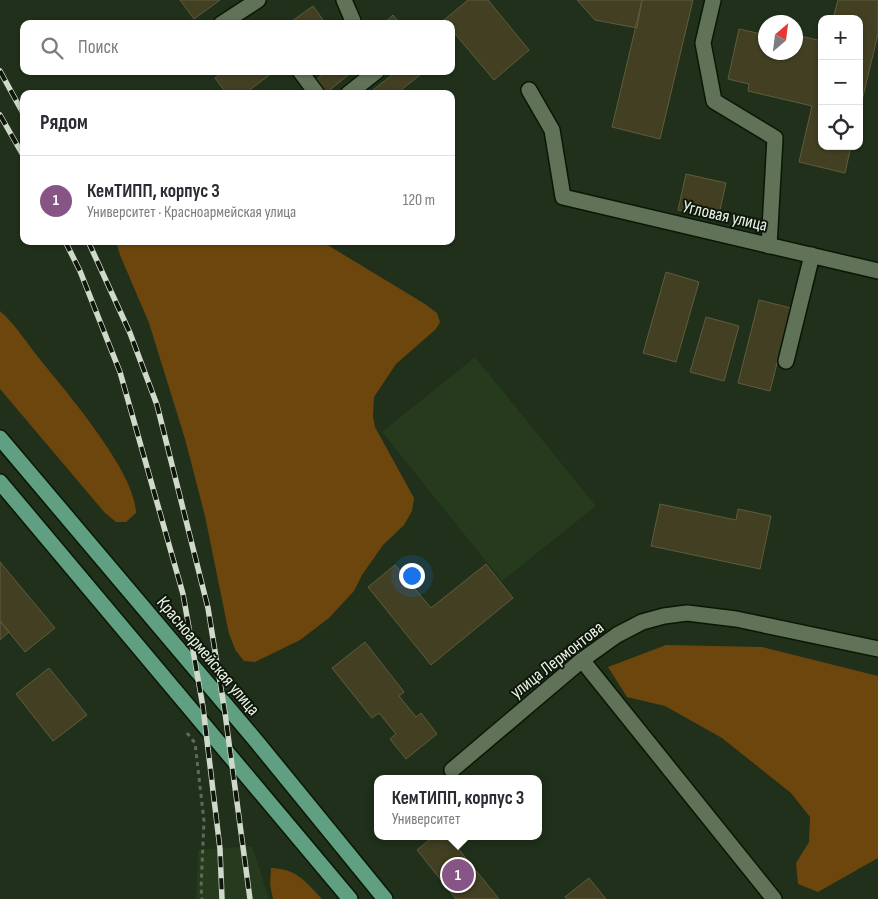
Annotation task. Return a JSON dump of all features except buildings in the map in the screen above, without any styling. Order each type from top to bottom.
[{"type":"main road","name":"Красноармейская улица","points":[[0,438],[257,742],[385,899]]},
{"type":"main road","points":[[0,482],[350,899]]},
{"type":"lane","points":[[226,20],[258,0]]},
{"type":"lane","points":[[344,0],[354,20]]},
{"type":"lane","points":[[713,0],[704,44],[714,101],[775,138],[769,246]]},
{"type":"lane","points":[[303,75],[314,90]]},
{"type":"lane","points":[[353,90],[372,75]]},
{"type":"lane","name":"Угловая улица","points":[[529,90],[552,130],[563,197],[878,271]]},
{"type":"lane","points":[[786,361],[812,255]]},
{"type":"lane","name":"улица Лермонтова","points":[[452,770],[582,660],[617,635],[642,622],[664,616],[687,613],[736,619],[878,649]]},
{"type":"lane","points":[[582,660],[774,899]]},
{"type":"path","points":[[186,731],[195,743],[204,821],[202,899]]},
{"type":"shaded area","points":[[117,245],[328,245],[425,304],[437,313],[440,322],[436,329],[396,364],[374,397],[373,416],[375,427],[414,498],[412,511],[404,525],[383,545],[362,575],[354,591],[329,618],[300,640],[255,662],[244,661],[236,651],[229,634],[205,516],[185,439],[149,323]]},
{"type":"shaded area","points":[[0,311],[17,329],[83,413],[113,456],[133,496],[136,513],[126,522],[116,522],[105,513],[0,389]]},
{"type":"shaded area","points":[[475,357],[596,506],[502,581],[382,432]]},
{"type":"shaded area","points":[[666,645],[762,647],[878,676],[878,858],[818,892],[798,884],[796,863],[809,842],[810,817],[791,793],[722,738],[665,706],[627,697],[608,667]]},
{"type":"shaded area","points":[[252,846],[269,899],[196,899],[198,850]]},
{"type":"shaded area","points":[[271,868],[288,871],[300,877],[322,899],[273,899],[270,884]]},
{"type":"railway","points":[[0,71],[20,108]]},
{"type":"railway","points":[[0,115],[20,150]]},
{"type":"railway","points":[[67,245],[80,271],[120,372],[183,594],[203,707],[220,849],[222,899]]},
{"type":"railway","points":[[90,245],[130,333],[157,405],[208,608],[225,713],[250,899]]},
{"type":"place","name":"КемТИПП, корпус 3","points":[[458,875]]}]
